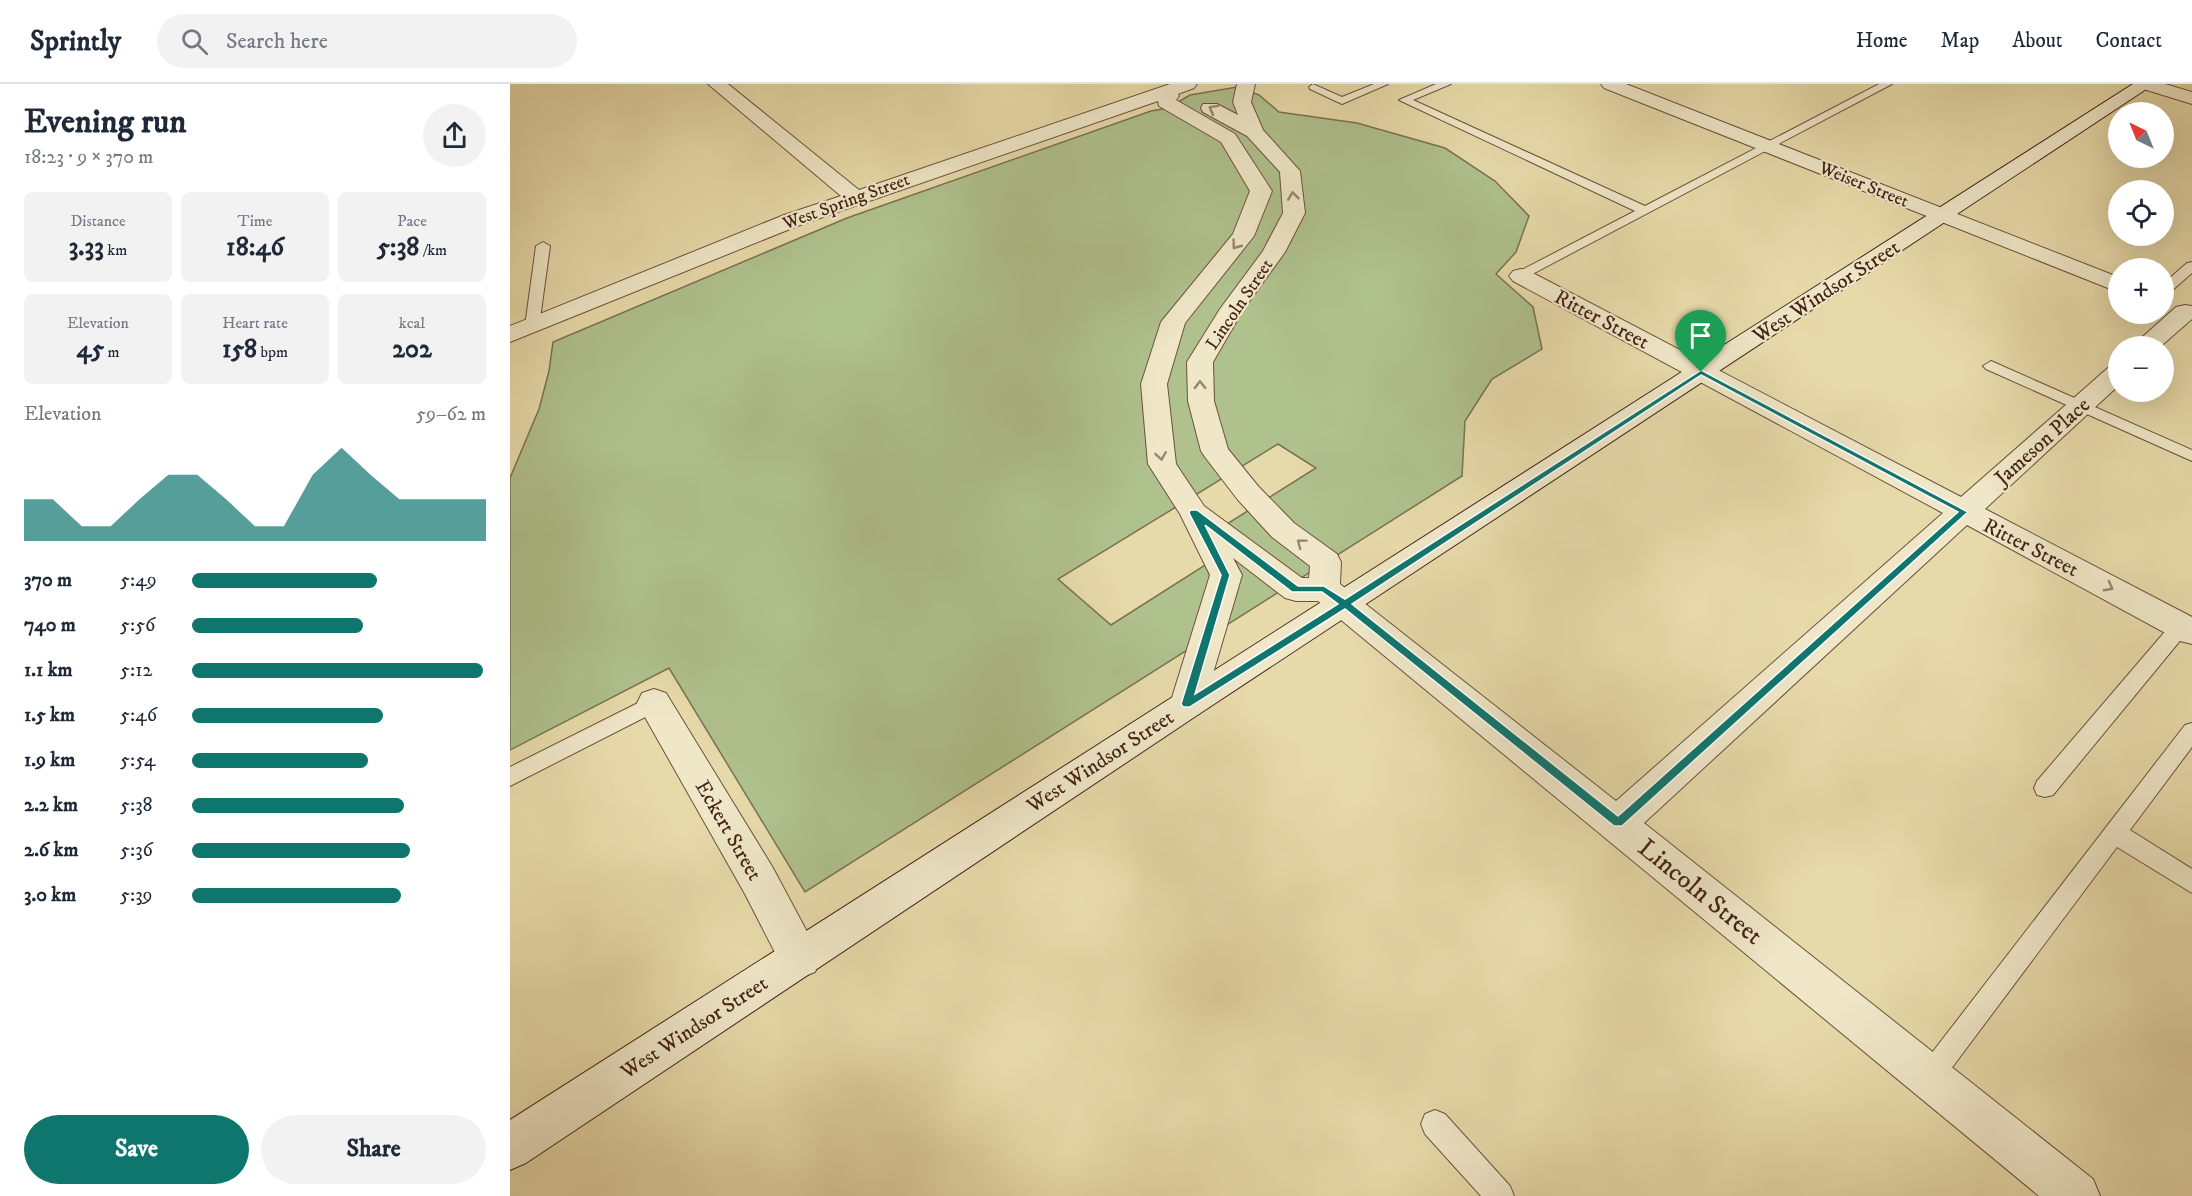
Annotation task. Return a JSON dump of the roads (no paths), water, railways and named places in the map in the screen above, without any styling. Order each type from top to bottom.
[{"type":"street","points":[[717,84],[855,197]]},
{"type":"street","name":"Lincoln Street","points":[[1246,84],[1242,102],[1254,132]]},
{"type":"street","name":"Weiser Street","points":[[1610,84],[2108,281]]},
{"type":"street","points":[[2146,84],[2192,98]]},
{"type":"street","name":"West Windsor Street","points":[[510,1147],[1186,704],[1334,596],[1701,372],[2146,84]]},
{"type":"street","name":"West Spring Street","points":[[510,335],[782,224],[855,197],[1174,90]]},
{"type":"street","name":"Lincoln Street","points":[[1186,704],[1226,575],[1194,513],[1162,464],[1154,384],[1173,322],[1243,236],[1260,191],[1228,138],[1166,102],[1174,90],[1254,132],[1290,171],[1294,213],[1274,252],[1232,309],[1200,362],[1200,401],[1215,451],[1248,493],[1283,530],[1326,562],[1334,596]]},
{"type":"street","name":"Ritter Street","points":[[1521,276],[2186,629]]},
{"type":"street","points":[[2156,336],[2180,310]]},
{"type":"street","name":"Jameson Place","points":[[1618,823],[2108,381]]},
{"type":"street","name":"Lincoln Street","points":[[1194,513],[1296,590],[1334,596],[1618,823],[2076,1196]]},
{"type":"street","name":"Eckert Street","points":[[654,703],[759,881],[800,958]]},
{"type":"lane","points":[[1320,84],[1314,87],[1341,101],[1383,84]]},
{"type":"lane","points":[[1446,84],[1404,100],[1646,211]]},
{"type":"lane","points":[[1521,276],[1883,85]]},
{"type":"lane","points":[[532,326],[543,246]]},
{"type":"lane","points":[[2174,282],[2192,266]]},
{"type":"lane","points":[[1991,366],[2192,456]]},
{"type":"lane","points":[[2044,788],[2186,629]]},
{"type":"lane","points":[[510,777],[654,703]]},
{"type":"lane","points":[[1930,1076],[2192,731]]},
{"type":"lane","points":[[2115,833],[2192,882]]},
{"type":"lane","points":[[1435,1124],[1500,1196]]}]
